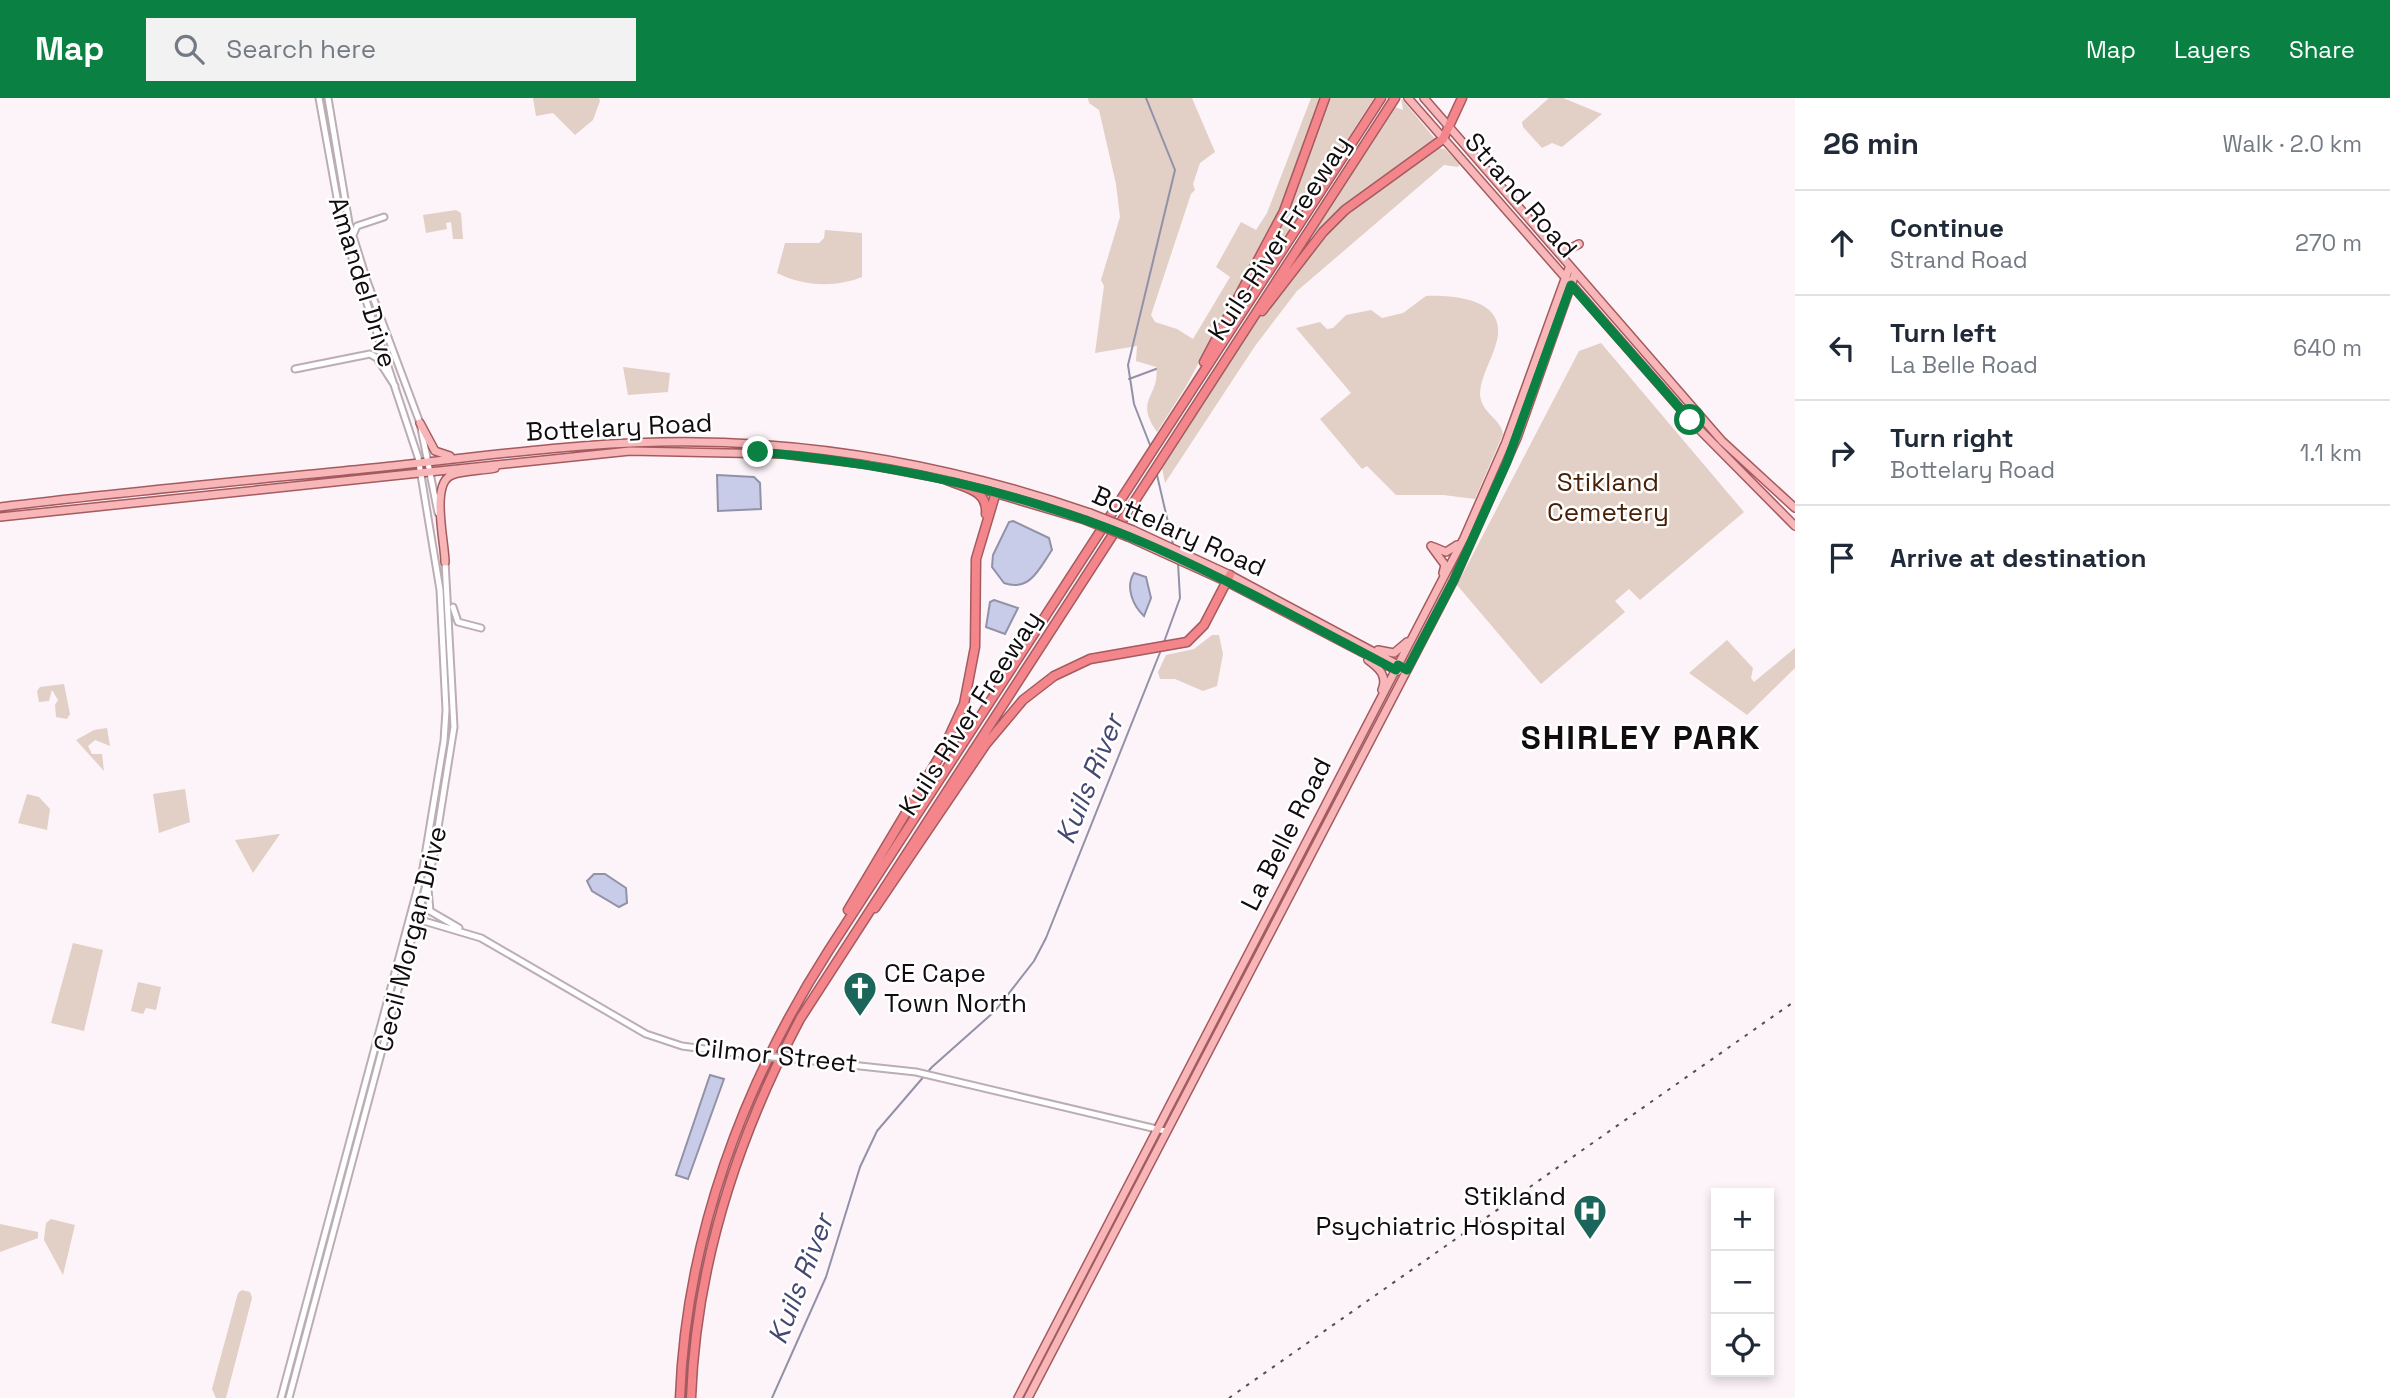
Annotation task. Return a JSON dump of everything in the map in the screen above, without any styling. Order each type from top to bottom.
[{"type":"highway","points":[[1190,390],[1284,211],[1325,98]]},
{"type":"highway","name":"Kuils River Freeway","points":[[680,1398],[695,1277],[724,1163],[774,1044],[829,950],[1381,98]]},
{"type":"highway","points":[[1241,334],[1333,222],[1358,199],[1443,139],[1451,128],[1462,98]]},
{"type":"highway","name":"Kuils River Freeway","points":[[691,1398],[705,1279],[735,1166],[784,1048],[837,957],[1392,102]]},
{"type":"highway","points":[[945,479],[983,497],[987,505],[986,524]]},
{"type":"highway","points":[[829,950],[849,910],[942,754],[964,704],[975,647],[976,559],[996,492]]},
{"type":"highway","points":[[837,957],[856,936],[1008,715],[1039,686],[1069,668],[1103,655],[1182,644],[1204,625],[1229,578]]},
{"type":"main road","name":"Strand Road","points":[[1408,98],[1690,420],[1795,526]]},
{"type":"main road","name":"Strand Road","points":[[1424,98],[1722,441],[1795,508]]},
{"type":"main road","points":[[1549,243],[1567,250],[1578,244]]},
{"type":"main road","name":"La Belle Road","points":[[1028,1398],[1161,1130],[1464,538],[1521,404],[1565,278],[1572,271]]},
{"type":"main road","name":"La Belle Road","points":[[1018,1398],[1454,580],[1507,462],[1571,285],[1572,271]]},
{"type":"main road","points":[[420,423],[440,454],[489,456]]},
{"type":"main road","name":"Bottelary Road","points":[[0,507],[489,456],[660,442],[798,447],[946,471],[1088,517],[1197,558],[1406,673]]},
{"type":"main road","name":"Bottelary Road","points":[[0,517],[630,451],[758,452],[849,461],[945,479],[1088,517]]},
{"type":"main road","points":[[445,562],[439,496],[445,479],[455,474],[530,460]]},
{"type":"main road","points":[[1441,584],[1445,565],[1431,546],[1448,552],[1464,538]]},
{"type":"main road","name":"Bottelary Road","points":[[1153,542],[1197,567],[1229,578]]},
{"type":"main road","points":[[1350,642],[1394,653],[1402,649],[1416,630]]},
{"type":"main road","points":[[1350,642],[1379,668],[1384,678],[1359,740]]},
{"type":"street","name":"Amandel Drive","points":[[319,98],[343,231],[397,389],[421,473]]},
{"type":"street","name":"Amandel Drive","points":[[328,98],[345,209],[420,423],[431,472]]},
{"type":"street","points":[[353,237],[357,226],[384,218]]},
{"type":"street","points":[[295,369],[370,354],[377,358],[397,389]]},
{"type":"street","name":"Cecil Morgan Drive","points":[[289,1398],[427,885],[454,727],[448,583],[431,472]]},
{"type":"street","name":"Cecil Morgan Drive","points":[[281,1398],[426,854],[446,710],[440,590],[421,473]]},
{"type":"street","points":[[448,583],[456,619],[465,626],[481,628]]},
{"type":"street","points":[[427,885],[430,911],[468,933]]},
{"type":"street","name":"Cilmor Street","points":[[410,917],[468,933],[646,1034],[682,1045],[750,1055],[916,1072],[1161,1130]]},
{"type":"green space","points":[[533,98],[599,98],[600,101],[593,120],[575,135],[553,113],[536,116]]},
{"type":"green space","points":[[1088,98],[1192,98],[1215,152],[1200,163],[1193,184],[1195,190],[1191,194],[1151,315],[1155,322],[1177,329],[1193,339],[1230,277],[1216,267],[1241,222],[1256,230],[1267,213],[1311,98],[1320,98],[1271,231],[1185,388],[1157,432],[1147,412],[1155,385],[1156,367],[1136,361],[1137,346],[1095,353],[1104,286],[1101,280],[1120,217],[1116,184],[1099,110],[1089,103]]},
{"type":"green space","points":[[1331,98],[1374,98],[1271,258],[1268,255],[1291,208]]},
{"type":"green space","points":[[1401,98],[1436,140],[1363,191],[1310,238],[1395,107],[1403,110]]},
{"type":"green space","points":[[1549,98],[1563,98],[1602,114],[1562,147],[1552,143],[1542,148],[1523,127],[1522,122]]},
{"type":"green space","points":[[1437,148],[1445,149],[1460,164],[1458,167],[1444,165],[1297,291],[1255,346],[1165,483],[1162,468],[1247,334],[1295,269],[1356,204]]},
{"type":"green space","points":[[456,210],[461,213],[463,239],[453,239],[451,222],[446,223],[447,229],[426,233],[423,215]]},
{"type":"green space","points":[[825,230],[862,233],[862,277],[841,283],[819,284],[797,281],[777,273],[785,243],[819,243],[824,238]]},
{"type":"green space","points":[[1426,296],[1475,302],[1494,316],[1498,326],[1497,340],[1480,393],[1483,406],[1499,424],[1503,434],[1475,499],[1443,495],[1396,495],[1367,466],[1362,469],[1320,419],[1351,393],[1296,328],[1320,322],[1327,329],[1333,328],[1346,315],[1371,310],[1382,318],[1403,313]]},
{"type":"green space","name":"Stikland Cemetery","points":[[1601,343],[1744,512],[1640,600],[1629,589],[1615,601],[1625,612],[1541,684],[1457,585],[1579,351]]},
{"type":"green space","points":[[623,367],[670,373],[668,392],[628,395]]},
{"type":"green space","points":[[1212,635],[1219,635],[1223,654],[1217,686],[1203,691],[1175,679],[1160,679],[1158,672],[1166,655],[1194,649]]},
{"type":"green space","points":[[1727,640],[1753,668],[1751,678],[1754,682],[1795,648],[1795,668],[1747,715],[1689,673]]},
{"type":"green space","points":[[64,684],[70,714],[67,719],[56,717],[55,705],[58,700],[52,690],[49,701],[39,702],[37,691],[40,687]]},
{"type":"green space","points":[[107,728],[110,746],[95,740],[88,746],[92,754],[102,754],[104,771],[76,740],[94,730]]},
{"type":"green space","points":[[185,789],[190,822],[159,833],[153,794]]},
{"type":"green space","points":[[27,794],[39,797],[50,809],[47,830],[18,823]]},
{"type":"green space","points":[[280,834],[253,873],[235,840]]},
{"type":"green space","points":[[73,943],[103,950],[84,1031],[51,1023]]},
{"type":"green space","points":[[138,982],[161,987],[156,1010],[146,1008],[143,1014],[131,1011]]},
{"type":"green space","points":[[51,1219],[75,1225],[63,1275],[44,1240],[46,1223]]},
{"type":"green space","points":[[0,1224],[38,1232],[38,1238],[0,1252]]},
{"type":"green space","points":[[242,1290],[250,1292],[252,1298],[226,1398],[216,1398],[212,1389],[238,1293]]},
{"type":"water","points":[[717,475],[754,477],[760,483],[761,509],[718,511]]},
{"type":"water","points":[[1013,521],[1049,538],[1052,550],[1033,577],[1027,582],[1013,585],[1004,583],[992,567],[993,555],[1009,522]]},
{"type":"water","points":[[1134,573],[1146,577],[1151,598],[1144,616],[1130,590]]},
{"type":"water","points":[[994,600],[1018,608],[1005,634],[986,627],[990,602]]},
{"type":"water","points":[[594,874],[605,874],[626,888],[627,903],[619,907],[592,891],[587,881]]},
{"type":"water","points":[[710,1075],[724,1079],[688,1179],[676,1175]]},
{"type":"waterway","name":"Kuils River","points":[[1146,98],[1175,170],[1128,365],[1134,404],[1150,445]]},
{"type":"waterway","points":[[1129,379],[1156,369]]},
{"type":"waterway","name":"Kuils River","points":[[1157,475],[1173,544]]},
{"type":"waterway","name":"Kuils River","points":[[1164,642],[1180,598],[1178,563]]},
{"type":"waterway","name":"Kuils River","points":[[772,1398],[826,1277],[860,1167],[877,1131],[932,1067],[995,1011],[1034,961],[1046,938],[1161,650]]},
{"type":"railway","points":[[1229,1398],[1795,1001]]},
{"type":"place","name":"CE Cape Town North","points":[[860,1018]]},
{"type":"place","name":"Stikland Psychiatric Hospital","points":[[1590,1241]]},
{"type":"district","name":"SHIRLEY PARK","points":[[1641,738]]},
{"type":"route","points":[[758,452],[827,458],[895,469],[955,481],[1054,509],[1153,547],[1227,582],[1396,670],[1398,665],[1407,670],[1454,580],[1507,462],[1571,285],[1690,420]]}]
